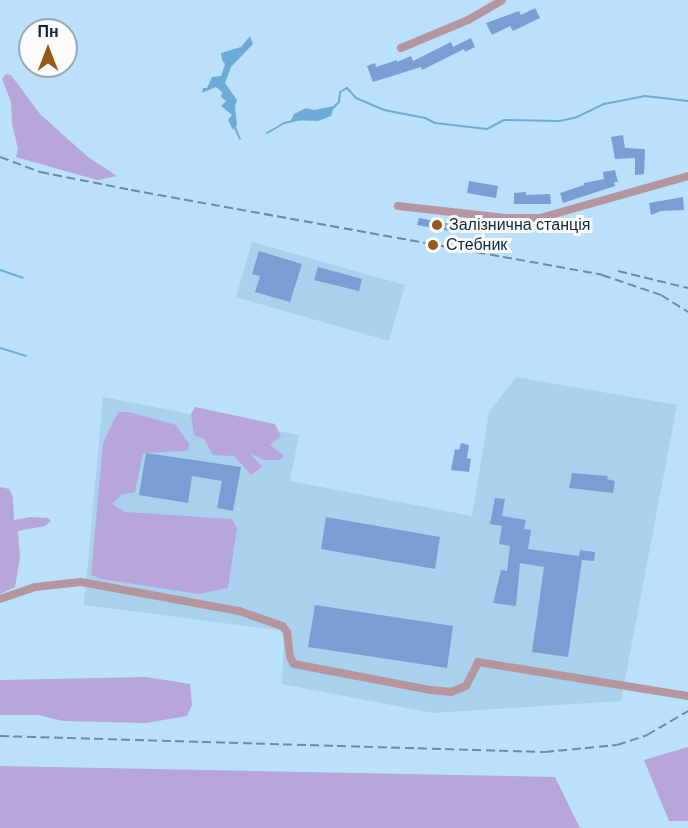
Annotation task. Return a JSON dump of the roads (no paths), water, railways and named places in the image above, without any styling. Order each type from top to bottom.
[{"type":"street","points":[[401,48],[468,20],[502,0]]},
{"type":"street","points":[[398,206],[505,218],[540,218],[688,176]]},
{"type":"street","points":[[0,599],[34,587],[81,582],[239,611],[282,626],[287,632],[290,657],[294,664],[430,690],[451,692],[466,686],[478,662],[688,696]]},
{"type":"waterway","points":[[333,108],[339,102],[340,92],[347,88],[356,98],[384,110],[425,118],[435,123],[487,129],[504,120],[560,121],[577,117],[604,104],[645,96],[688,101]]},
{"type":"waterway","points":[[267,133],[284,123],[301,119]]},
{"type":"waterway","points":[[234,125],[240,139]]},
{"type":"waterway","points":[[0,270],[23,278]]},
{"type":"waterway","points":[[0,348],[26,356]]},
{"type":"railway","points":[[0,157],[40,172],[131,190],[602,275],[661,295],[688,312]]},
{"type":"railway","points":[[618,271],[688,288]]},
{"type":"railway","points":[[0,736],[545,752],[617,745],[647,735],[688,711]]},
{"type":"place","name":"Залізнична станція","points":[[437,225]]},
{"type":"place","name":"Стебник","points":[[433,245]]}]
